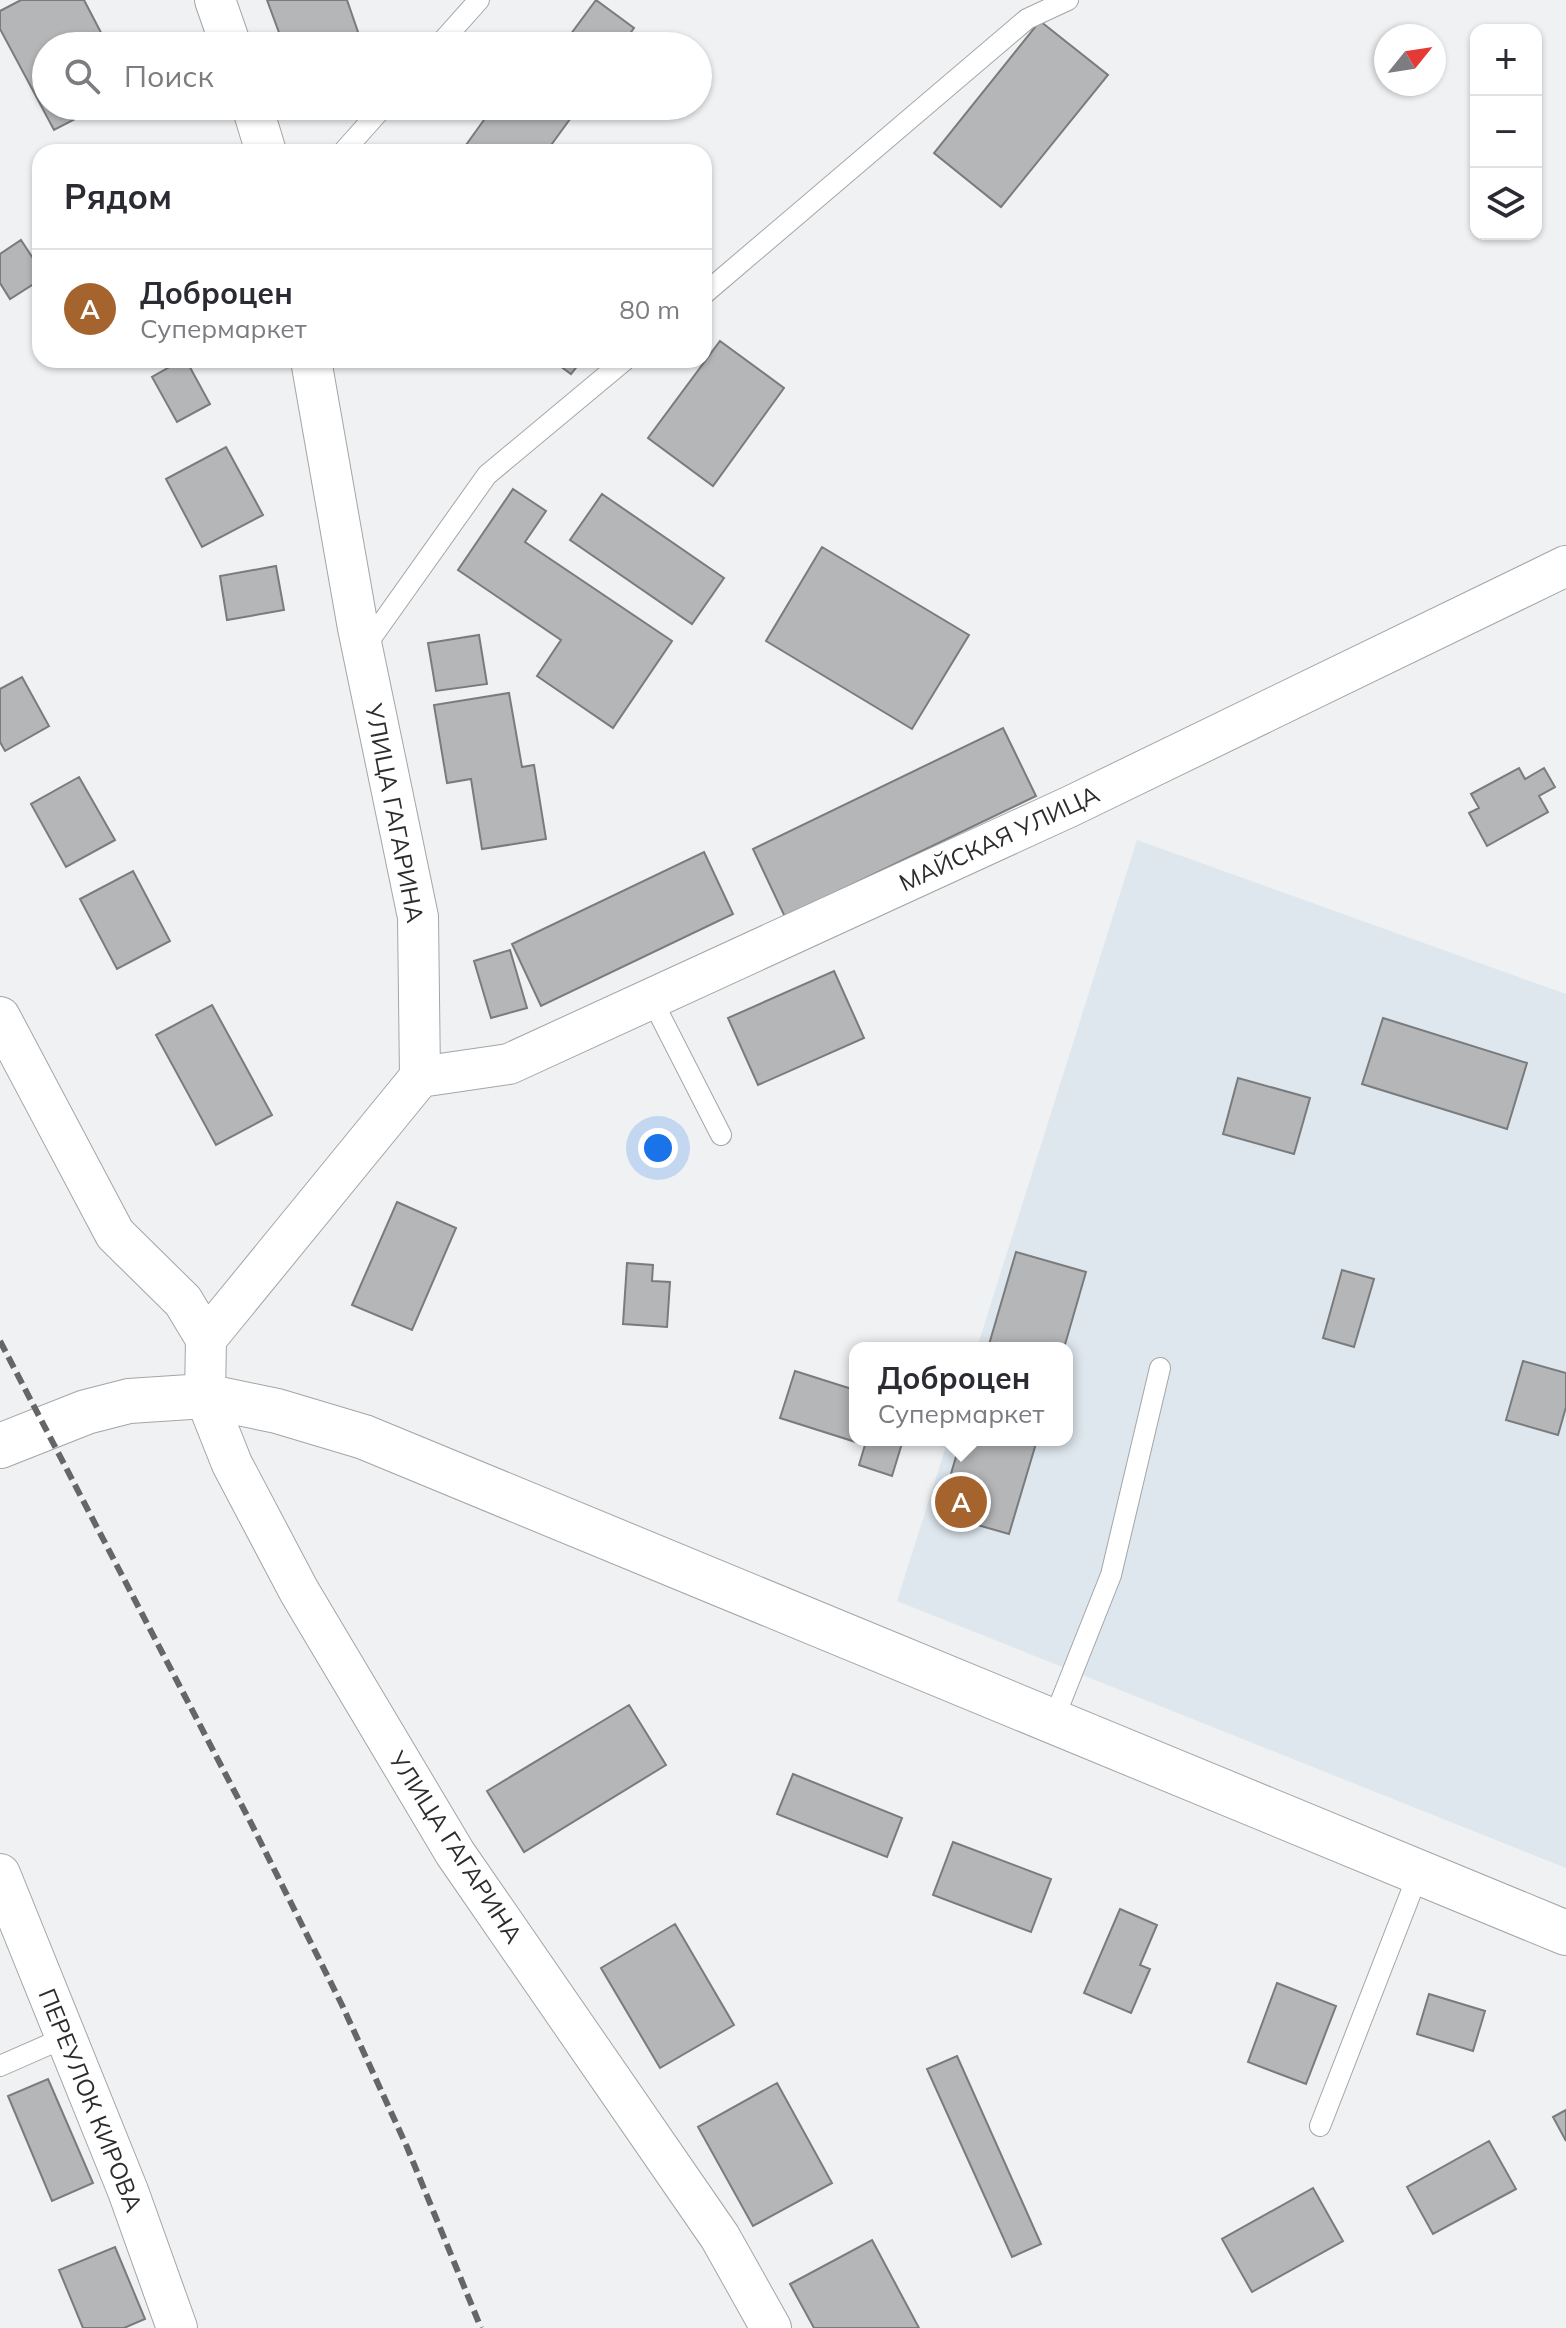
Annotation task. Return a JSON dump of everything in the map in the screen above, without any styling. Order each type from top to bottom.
[{"type":"main road","points":[[0,1446],[100,1408],[129,1401],[205,1396],[277,1411],[364,1437],[1566,1933]]},
{"type":"street","points":[[215,0],[226,32]]},
{"type":"street","points":[[256,120],[264,144]]},
{"type":"street","name":"УЛИЦА ГАГАРИНА","points":[[312,368],[362,651],[418,917],[420,1077]]},
{"type":"street","name":"МАЙСКАЯ УЛИЦА","points":[[420,1077],[509,1064],[1071,806],[1566,566]]},
{"type":"street","points":[[0,1017],[115,1234],[183,1301],[206,1339],[420,1077]]},
{"type":"street","name":"УЛИЦА ГАГАРИНА","points":[[206,1339],[205,1396],[232,1464],[299,1591],[455,1853],[720,2237],[771,2328]]},
{"type":"street","name":"ПЕРЕУЛОК КИРОВА","points":[[0,1874],[128,2191],[177,2328]]},
{"type":"lane","points":[[450,32],[479,0]]},
{"type":"lane","points":[[712,287],[1027,19],[1068,0]]},
{"type":"lane","points":[[350,144],[372,120]]},
{"type":"lane","points":[[362,651],[487,475],[615,368]]},
{"type":"lane","points":[[651,998],[721,1135]]},
{"type":"lane","points":[[1053,1721],[1111,1575],[1160,1368]]},
{"type":"lane","points":[[1320,2126],[1419,1872]]},
{"type":"lane","points":[[0,2066],[66,2037]]},
{"type":"shaded area","points":[[1137,840],[1566,994],[1566,1868],[897,1601],[946,1446],[1073,1446],[1073,1342],[979,1342]]},
{"type":"building","points":[[21,0],[84,0],[101,32],[32,32],[32,89],[0,29],[0,11]]},
{"type":"building","points":[[267,0],[347,0],[358,32],[279,32]]},
{"type":"building","points":[[596,0],[634,28],[631,32],[572,32]]},
{"type":"building","points":[[1040,21],[1108,75],[1001,207],[934,153]]},
{"type":"building","points":[[49,120],[73,120],[54,130]]},
{"type":"building","points":[[484,120],[569,120],[552,144],[467,144]]},
{"type":"building","points":[[21,240],[32,257],[32,285],[10,299],[0,283],[0,254]]},
{"type":"building","points":[[720,341],[784,388],[713,486],[648,438],[700,368],[712,368],[712,352]]},
{"type":"building","points":[[168,368],[190,368],[210,404],[177,422],[152,377]]},
{"type":"building","points":[[226,447],[263,515],[202,547],[166,479]]},
{"type":"building","points":[[513,489],[546,511],[525,542],[672,641],[613,728],[537,676],[561,640],[458,570]]},
{"type":"building","points":[[602,494],[724,578],[692,624],[570,540]]},
{"type":"building","points":[[822,547],[969,635],[912,729],[766,641]]},
{"type":"building","points":[[276,566],[284,610],[227,620],[220,576]]},
{"type":"building","points":[[479,635],[487,684],[436,691],[428,643]]},
{"type":"building","points":[[22,677],[49,726],[5,751],[0,742],[0,689]]},
{"type":"building","points":[[509,693],[522,767],[534,765],[546,839],[482,849],[471,779],[447,783],[434,705]]},
{"type":"building","points":[[1003,728],[1036,796],[785,917],[753,849]]},
{"type":"building","points":[[1519,768],[1525,779],[1544,768],[1555,787],[1539,796],[1548,812],[1487,846],[1469,813],[1479,808],[1471,794]]},
{"type":"building","points":[[79,777],[115,840],[66,867],[31,804]]},
{"type":"building","points":[[704,852],[733,914],[541,1006],[512,944]]},
{"type":"building","points":[[133,871],[170,941],[117,969],[80,899]]},
{"type":"building","points":[[510,950],[527,1008],[491,1018],[474,961]]},
{"type":"building","points":[[834,971],[864,1038],[758,1085],[728,1018]]},
{"type":"building","points":[[212,1005],[272,1115],[216,1145],[156,1035]]},
{"type":"building","points":[[1383,1018],[1527,1063],[1507,1129],[1362,1084]]},
{"type":"building","points":[[1238,1078],[1310,1098],[1294,1154],[1223,1134]]},
{"type":"building","points":[[397,1202],[456,1228],[412,1330],[352,1305]]},
{"type":"building","points":[[1016,1252],[1086,1272],[1066,1342],[990,1342]]},
{"type":"building","points":[[627,1263],[653,1265],[652,1281],[670,1282],[667,1327],[623,1324]]},
{"type":"building","points":[[1342,1270],[1374,1279],[1354,1347],[1323,1338]]},
{"type":"building","points":[[1523,1361],[1566,1373],[1566,1407],[1558,1435],[1506,1420]]},
{"type":"building","points":[[795,1371],[849,1388],[849,1440],[780,1418]]},
{"type":"building","points":[[865,1446],[901,1446],[892,1476],[859,1465]]},
{"type":"building","points":[[959,1446],[1035,1446],[1009,1534],[939,1514]]},
{"type":"building","points":[[629,1705],[666,1765],[524,1852],[487,1791]]},
{"type":"building","points":[[793,1774],[902,1818],[887,1857],[777,1814]]},
{"type":"building","points":[[953,1842],[1051,1879],[1031,1932],[933,1895]]},
{"type":"building","points":[[1120,1909],[1157,1925],[1140,1965],[1150,1969],[1131,2013],[1084,1993]]},
{"type":"building","points":[[675,1924],[734,2025],[660,2068],[601,1968]]},
{"type":"building","points":[[1277,1983],[1336,2006],[1306,2084],[1248,2062]]},
{"type":"building","points":[[1429,1994],[1485,2011],[1473,2051],[1417,2034]]},
{"type":"building","points":[[957,2056],[1041,2244],[1012,2257],[927,2069]]},
{"type":"building","points":[[48,2079],[93,2183],[52,2201],[8,2096]]},
{"type":"building","points":[[777,2083],[832,2183],[753,2226],[698,2127]]},
{"type":"building","points":[[1566,2110],[1566,2141],[1553,2117]]},
{"type":"building","points":[[1489,2141],[1516,2189],[1433,2234],[1407,2187]]},
{"type":"building","points":[[1313,2188],[1343,2241],[1252,2292],[1222,2239]]},
{"type":"building","points":[[872,2240],[919,2328],[814,2328],[790,2284]]},
{"type":"building","points":[[115,2247],[145,2319],[124,2328],[83,2328],[59,2270]]},
{"type":"railway","points":[[0,1341],[252,1825],[342,2005],[407,2147],[481,2328]]},
{"type":"place","name":"Доброцен","points":[[961,1502]]}]
